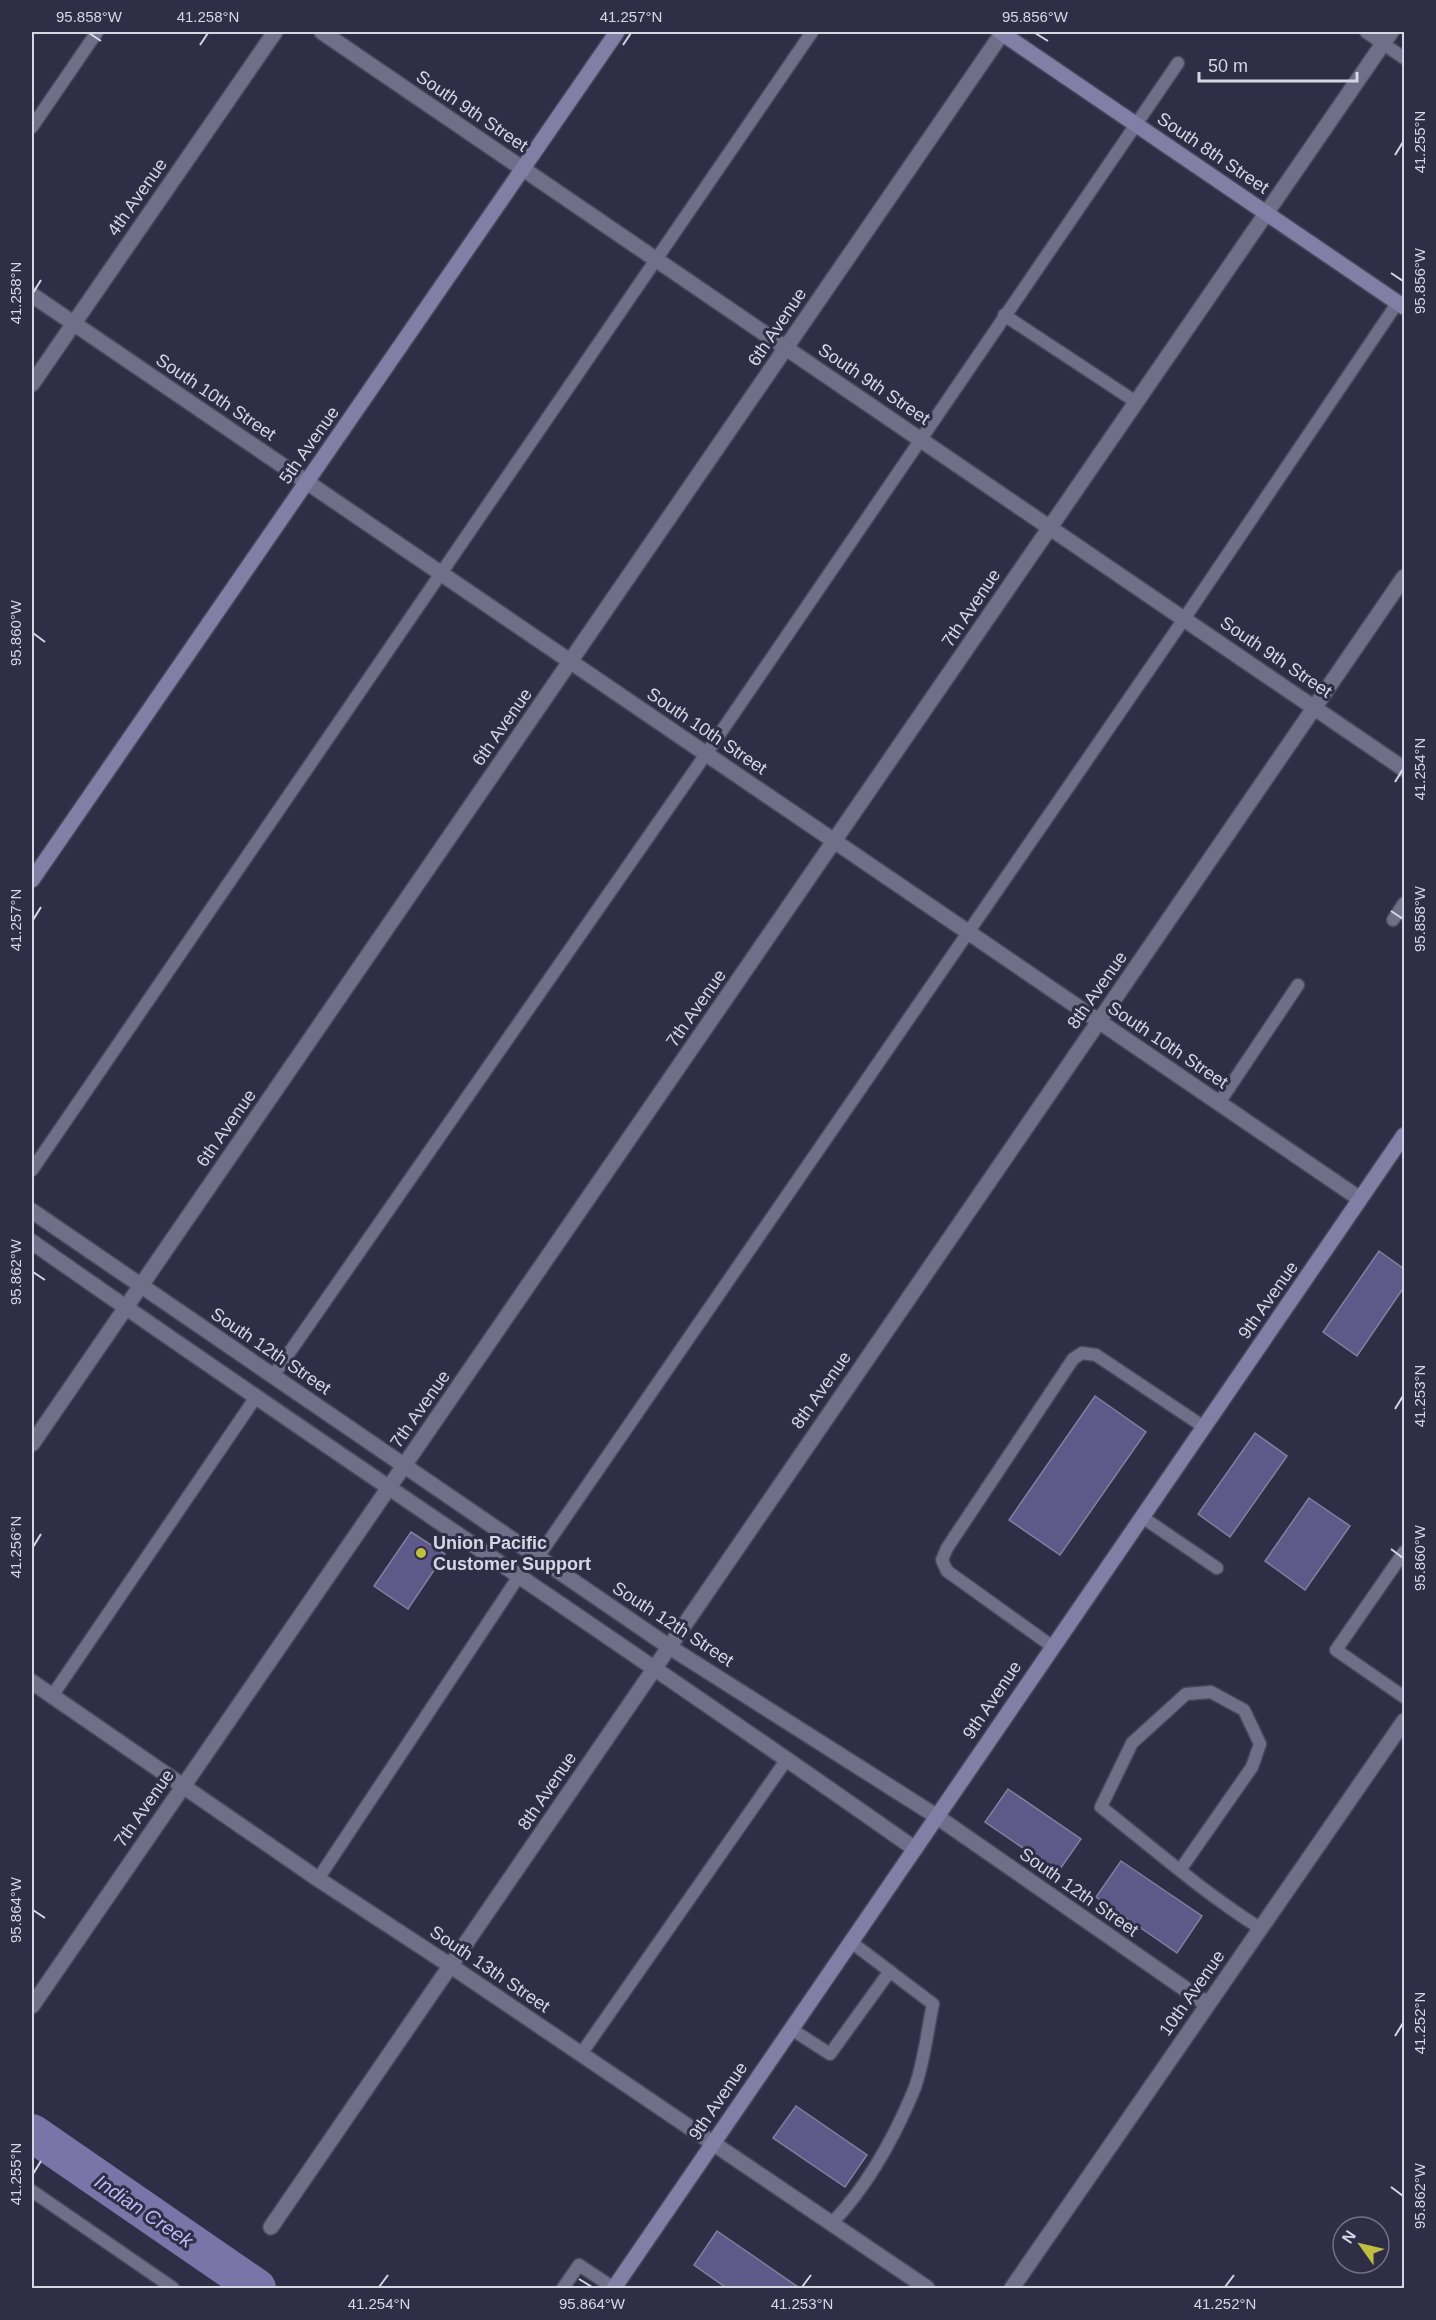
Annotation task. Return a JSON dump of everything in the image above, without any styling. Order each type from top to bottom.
[{"type":"street","name":"4th Avenue","points":[[32,384],[275,32]]},
{"type":"street","name":"South 9th Street","points":[[322,32],[1315,707],[1404,770]]},
{"type":"street","name":"5th Avenue","points":[[32,880],[617,32]]},
{"type":"street","name":"South 8th Street","points":[[1002,32],[1401,305]]},
{"type":"street","name":"6th Avenue","points":[[32,1444],[1002,32]]},
{"type":"street","name":"7th Avenue","points":[[32,2006],[1387,37]]},
{"type":"street","name":"South 10th Street","points":[[32,295],[1360,1199]]},
{"type":"street","name":"8th Avenue","points":[[271,2227],[1404,577]]},
{"type":"street","name":"9th Avenue","points":[[614,2288],[1404,1135]]},
{"type":"street","name":"South 12th Street","points":[[32,1211],[668,1646],[936,1816],[1207,2004]]},
{"type":"street","points":[[32,1242],[389,1489],[656,1667],[915,1849]]},
{"type":"street","name":"South 13th Street","points":[[32,1682],[182,1787],[451,1966],[927,2289]]},
{"type":"street","name":"10th Avenue","points":[[1012,2289],[1404,1721]]},
{"type":"lane","points":[[32,127],[97,32]]},
{"type":"lane","points":[[32,1170],[812,32]]},
{"type":"lane","points":[[1366,32],[1387,37],[1404,58]]},
{"type":"lane","points":[[273,1376],[706,754],[1178,63]]},
{"type":"lane","points":[[538,1557],[967,931],[1401,305]]},
{"type":"lane","points":[[1005,315],[1136,402]]},
{"type":"lane","points":[[1393,920],[1404,903]]},
{"type":"lane","points":[[1219,1103],[1298,985]]},
{"type":"lane","points":[[1053,1647],[947,1571],[942,1560],[947,1548],[1073,1359],[1082,1353],[1096,1355],[1204,1427]]},
{"type":"lane","points":[[52,1696],[256,1397]]},
{"type":"lane","points":[[1142,1517],[1217,1568]]},
{"type":"lane","points":[[1404,1552],[1336,1650],[1404,1697]]},
{"type":"lane","points":[[318,1879],[519,1576]]},
{"type":"lane","points":[[1180,1870],[1252,1767],[1260,1744],[1244,1710],[1211,1692],[1186,1694],[1132,1743],[1101,1808],[1180,1870],[1234,1912],[1260,1928]]},
{"type":"lane","points":[[581,2054],[787,1759]]},
{"type":"lane","points":[[831,2224],[853,2202],[883,2153],[914,2089],[933,2004],[851,1942]]},
{"type":"lane","points":[[791,2029],[830,2054],[890,1971]]},
{"type":"lane","points":[[32,2191],[173,2289]]},
{"type":"lane","points":[[563,2289],[579,2265],[614,2288]]},
{"type":"building","points":[[1379,1251],[1404,1269],[1404,1287],[1357,1356],[1323,1332]]},
{"type":"building","points":[[1095,1396],[1146,1432],[1060,1555],[1009,1520]]},
{"type":"building","points":[[1255,1433],[1287,1456],[1230,1537],[1198,1514]]},
{"type":"building","points":[[1309,1498],[1350,1526],[1305,1590],[1265,1561]]},
{"type":"building","points":[[411,1532],[445,1554],[408,1609],[374,1586]]},
{"type":"building","points":[[1008,1789],[1081,1839],[1058,1872],[985,1822]]},
{"type":"building","points":[[1121,1861],[1202,1916],[1177,1953],[1096,1897]]},
{"type":"building","points":[[796,2106],[867,2155],[845,2187],[773,2138]]},
{"type":"building","points":[[717,2231],[801,2289],[728,2289],[694,2265]]},
{"type":"waterway","name":"Indian Creek","points":[[32,2133],[257,2288]]},
{"type":"place","name":"Union Pacific Customer Support","points":[[421,1553]]}]
